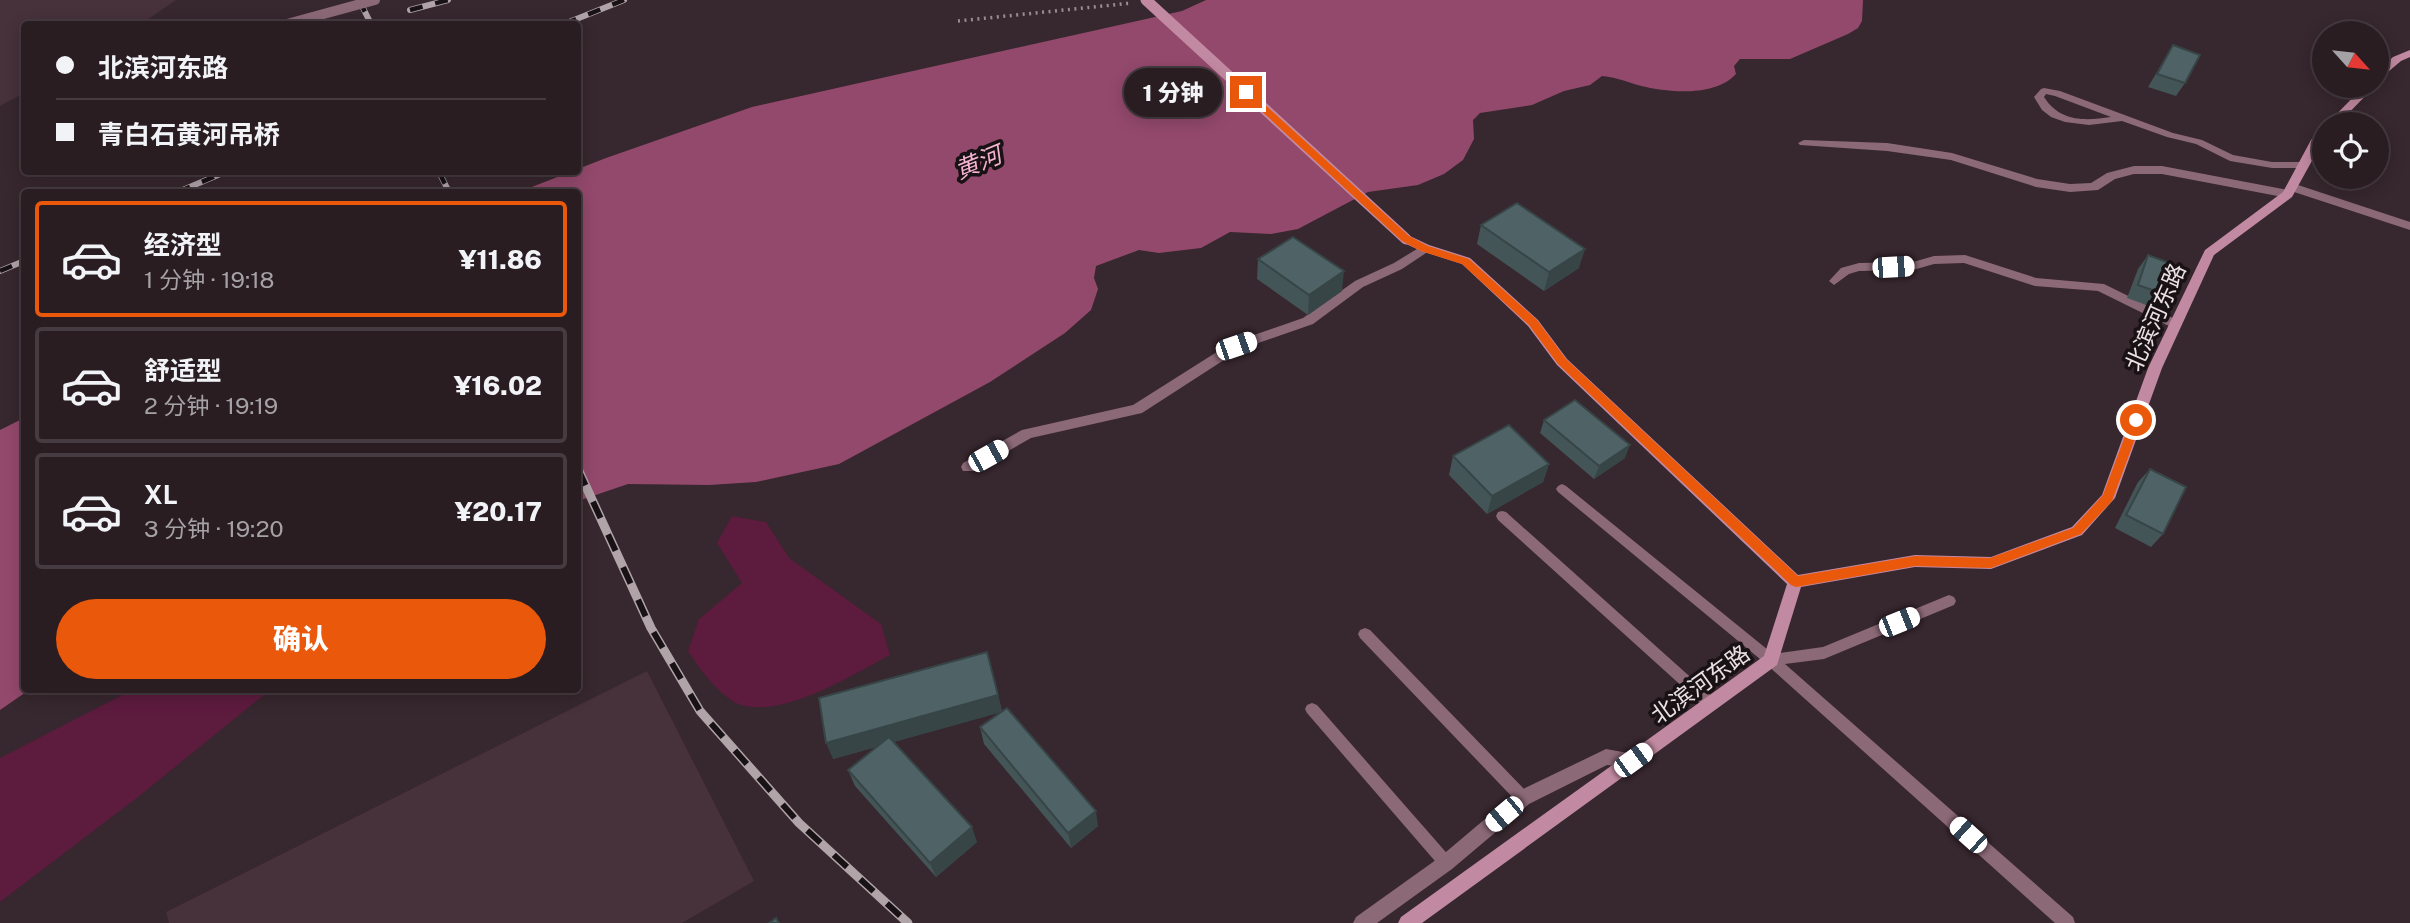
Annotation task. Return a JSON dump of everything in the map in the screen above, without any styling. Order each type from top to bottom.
[{"type":"street","points":[[1143,1],[1406,239],[1424,248],[1466,261],[1533,323],[1562,362],[1796,582]]},
{"type":"street","points":[[2389,67],[2410,53]]},
{"type":"street","points":[[2344,112],[2358,98]]},
{"type":"street","points":[[1804,143],[1887,147],[1952,157],[2036,183],[2070,188],[2094,187],[2111,176],[2134,170],[2162,170],[2290,191],[2410,226]]},
{"type":"street","name":"北滨河东路","points":[[1407,923],[1771,660],[1796,582],[1915,561],[1991,563],[2077,531],[2108,498],[2155,368],[2209,253],[2290,191],[2312,148]]},
{"type":"street","points":[[968,467],[1027,434],[1137,409],[1236,346],[1308,321],[1359,284],[1398,266],[1424,248]]},
{"type":"street","points":[[1362,923],[1446,863],[1523,798],[1606,757],[1633,760]]},
{"type":"lane","points":[[298,21],[375,0]]},
{"type":"lane","points":[[2125,117],[2089,122],[2069,121],[2054,116],[2043,106],[2039,97],[2044,92],[2057,93],[2125,117],[2170,135],[2199,142],[2230,158],[2272,165],[2303,165]]},
{"type":"lane","points":[[1834,281],[1845,271],[1859,267],[1965,259],[2035,282],[2100,287],[2175,324]]},
{"type":"lane","points":[[1562,489],[1771,660],[2067,923]]},
{"type":"lane","points":[[1502,516],[1711,704]]},
{"type":"lane","points":[[1771,660],[1824,653],[1949,601]]},
{"type":"lane","points":[[1366,634],[1523,798]]},
{"type":"lane","points":[[1312,709],[1446,863]]},
{"type":"path","points":[[958,20],[1100,9],[1143,1]]},
{"type":"shaded area","points":[[0,0],[176,0],[145,21],[21,21],[21,95],[0,106]]},
{"type":"shaded area","points":[[732,516],[766,522],[789,558],[881,624],[890,655],[820,691],[781,705],[745,706],[720,691],[688,651],[699,619],[742,583],[717,543]]},
{"type":"shaded area","points":[[647,671],[754,881],[682,923],[169,923],[166,912]]},
{"type":"shaded area","points":[[126,693],[266,693],[138,797],[0,902],[0,758]]},
{"type":"water","name":"黄河","points":[[1206,0],[1863,0],[1862,21],[1858,28],[1848,34],[1790,59],[1740,59],[1734,66],[1736,74],[1717,86],[1694,91],[1669,91],[1602,76],[1590,85],[1564,91],[1532,105],[1480,113],[1473,120],[1474,139],[1463,160],[1444,174],[1418,185],[1368,192],[1298,229],[1271,234],[1230,232],[1201,248],[1159,253],[1139,250],[1096,266],[1094,278],[1098,289],[1091,310],[1065,333],[990,382],[839,464],[756,482],[709,485],[628,484],[581,500],[581,189],[527,189],[562,175],[581,175],[581,168],[752,107],[1182,11]]},
{"type":"water","points":[[21,420],[21,693],[25,693],[0,710],[0,430]]},
{"type":"building","points":[[2173,45],[2200,55],[2185,83],[2157,74]]},
{"type":"building","points":[[1517,203],[1585,249],[1549,272],[1481,225]]},
{"type":"building","points":[[1293,237],[1344,271],[1309,295],[1258,259]]},
{"type":"building","points":[[2148,255],[2175,265],[2166,295],[2138,285]]},
{"type":"building","points":[[1575,400],[1630,445],[1599,466],[1544,420]]},
{"type":"building","points":[[1509,425],[1549,464],[1492,496],[1453,456]]},
{"type":"building","points":[[2150,469],[2186,487],[2163,534],[2126,515]]},
{"type":"building","points":[[987,652],[998,695],[826,743],[819,698]]},
{"type":"building","points":[[1007,708],[1096,811],[1068,833],[980,727]]},
{"type":"building","points":[[889,737],[972,827],[930,863],[848,770]]},
{"type":"railway","points":[[359,0],[370,21]]},
{"type":"railway","points":[[410,10],[448,0]]},
{"type":"railway","points":[[572,21],[624,0]]},
{"type":"railway","points":[[185,189],[218,175]]},
{"type":"railway","points":[[440,175],[448,189]]},
{"type":"railway","points":[[0,271],[21,262]]},
{"type":"railway","points":[[581,476],[651,628],[700,711],[799,823],[908,923]]},
{"type":"route","points":[[1246,92],[1406,239],[1424,248],[1466,261],[1533,323],[1562,362],[1796,582],[1915,561],[1991,563],[2077,531],[2108,498],[2136,420]]}]
